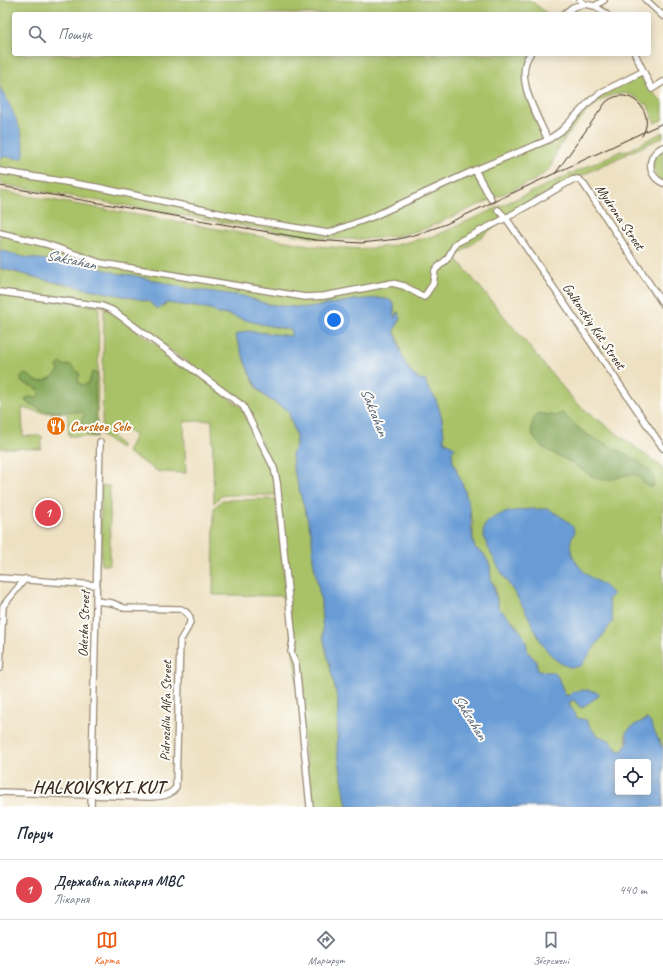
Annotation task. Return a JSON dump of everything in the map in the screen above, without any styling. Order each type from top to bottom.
[{"type":"street","points":[[594,6],[604,0]]},
{"type":"street","points":[[646,0],[663,16]]},
{"type":"street","points":[[566,12],[573,6],[582,2],[594,6],[603,12]]},
{"type":"street","points":[[529,56],[524,64],[524,81],[548,140]]},
{"type":"street","points":[[636,56],[642,72],[652,89],[663,82]]},
{"type":"street","points":[[0,171],[96,187],[256,221],[328,233],[372,217],[475,170],[548,140],[561,131],[590,101],[602,92],[642,72]]},
{"type":"street","points":[[663,147],[653,155],[650,165],[653,176],[663,183]]},
{"type":"street","points":[[475,170],[491,199]]},
{"type":"street","name":"Mydrona Street","points":[[506,218],[572,180],[578,179],[583,183],[663,304]]},
{"type":"street","name":"Galkovskiy Kut Street","points":[[498,210],[506,218],[663,448]]},
{"type":"street","points":[[0,233],[46,244],[101,263],[306,297],[324,296],[392,283],[404,286],[424,297],[433,284],[436,270],[447,259],[456,243],[506,218]]},
{"type":"street","points":[[0,292],[102,306],[112,310],[243,406],[274,468],[277,482],[293,641],[291,652],[296,665],[310,807]]},
{"type":"street","name":"Odeska Street","points":[[91,807],[100,442]]},
{"type":"street","points":[[0,578],[97,585]]},
{"type":"street","points":[[0,668],[2,606],[25,579]]},
{"type":"street","name":"Pidrozdilu Alfa Street","points":[[0,792],[167,796],[173,792],[176,786],[180,640],[190,624],[188,615],[181,609],[124,608],[112,602],[96,601]]},
{"type":"green space","points":[[0,0],[530,0],[545,12],[12,12],[12,56],[530,56],[524,81],[548,140],[590,101],[640,73],[650,90],[663,102],[663,119],[655,123],[647,103],[644,105],[632,95],[620,93],[607,97],[582,117],[571,130],[556,153],[549,170],[537,179],[427,228],[412,232],[371,239],[314,238],[0,184],[0,157],[8,156],[22,135],[0,87]]},
{"type":"green space","points":[[663,132],[663,137],[572,180],[506,218],[455,257],[576,403],[663,468],[663,749],[647,719],[633,726],[625,737],[628,743],[622,751],[617,750],[609,740],[596,735],[586,720],[577,718],[569,704],[574,700],[581,708],[600,695],[565,695],[560,682],[538,671],[537,665],[527,651],[526,643],[518,628],[499,609],[494,585],[491,581],[490,565],[484,554],[475,548],[473,539],[473,523],[464,488],[453,462],[450,445],[444,441],[442,418],[438,406],[426,384],[415,377],[401,357],[399,342],[394,330],[399,322],[398,313],[395,318],[394,304],[390,300],[379,298],[354,300],[308,308],[281,306],[267,304],[243,296],[185,288],[132,275],[120,274],[89,265],[23,257],[0,250],[0,191],[315,246],[363,249],[391,246],[437,235],[621,151],[625,152]]},
{"type":"green space","points":[[663,148],[663,182],[657,179],[651,162]]},
{"type":"green space","points":[[0,268],[49,281],[148,301],[153,306],[163,307],[167,303],[211,309],[219,314],[226,314],[256,323],[291,330],[292,336],[247,331],[235,335],[253,382],[261,393],[267,398],[288,410],[296,436],[296,445],[292,454],[293,467],[312,536],[313,559],[321,602],[323,636],[338,701],[337,749],[347,807],[312,807],[293,651],[278,481],[245,405],[114,308],[0,290]]},
{"type":"green space","points":[[0,293],[99,307],[97,437],[69,436],[67,413],[43,413],[22,408],[23,436],[42,436],[41,449],[0,448]]},
{"type":"green space","points":[[104,309],[110,311],[241,407],[272,469],[276,495],[227,495],[221,496],[214,503],[212,420],[184,422],[186,473],[159,472],[127,452],[135,435],[119,425],[112,437],[122,446],[120,448],[102,436]]},
{"type":"green space","points":[[60,363],[66,366],[70,364],[80,374],[78,380],[80,384],[85,385],[89,382],[92,372],[97,373],[98,379],[95,384],[96,435],[93,436],[89,434],[81,427],[80,425],[84,414],[82,412],[44,411],[26,402],[25,399],[29,397],[36,398],[39,394],[38,389],[21,382],[21,376],[26,374],[34,380],[40,382],[46,380],[59,371],[57,366]]},
{"type":"green space","points":[[537,413],[555,416],[562,413],[588,435],[623,452],[639,462],[654,476],[653,487],[647,487],[637,476],[633,475],[625,475],[608,480],[595,478],[546,449],[534,438],[532,431],[532,423]]},
{"type":"green space","points":[[101,486],[110,486],[110,565],[101,565]]},
{"type":"green space","points":[[276,499],[286,596],[213,595],[214,508],[222,500]]},
{"type":"water","points":[[0,87],[13,112],[21,132],[24,151],[23,158],[0,157]]},
{"type":"water","name":"Saksahan","points":[[0,250],[23,257],[89,265],[120,274],[132,275],[185,288],[243,296],[267,304],[281,306],[308,308],[354,300],[379,298],[390,300],[394,304],[395,318],[398,312],[401,319],[394,330],[407,368],[412,374],[426,381],[427,386],[435,398],[439,408],[443,424],[444,441],[456,448],[452,451],[453,462],[464,488],[470,510],[473,542],[475,548],[484,554],[490,565],[491,581],[494,585],[499,609],[513,622],[522,634],[527,646],[527,651],[536,661],[538,671],[554,672],[558,677],[565,695],[569,696],[573,692],[587,690],[594,691],[600,695],[581,708],[574,700],[569,704],[577,718],[586,720],[596,735],[609,740],[617,750],[622,751],[628,743],[626,732],[633,726],[647,719],[650,722],[663,749],[663,807],[347,807],[337,749],[338,701],[323,636],[321,602],[313,559],[312,536],[293,467],[292,454],[296,445],[296,436],[288,410],[266,397],[256,386],[235,335],[247,331],[291,336],[291,330],[256,323],[226,314],[218,314],[211,309],[167,303],[157,309],[148,301],[49,281],[0,268]]},
{"type":"water","points":[[531,509],[549,509],[566,520],[573,527],[575,533],[570,544],[576,562],[584,572],[605,586],[613,595],[608,599],[613,621],[581,666],[570,667],[564,665],[549,653],[538,637],[523,607],[500,570],[487,544],[484,534],[484,527],[492,518],[505,513]]},
{"type":"tunnel","points":[[491,199],[498,210]]},
{"type":"tram line","points":[[555,174],[606,102],[615,97],[623,96],[631,98],[638,103],[643,110],[646,118],[646,127],[642,136]]},
{"type":"tram line","points":[[0,186],[315,240],[361,243],[398,239],[446,224],[663,123]]},
{"type":"place","name":"Carskое Selo","points":[[56,426]]},
{"type":"place","name":"Державна лікарня МВС","points":[[48,513]]},
{"type":"district","name":"HALKOVSKYI KUT","points":[[99,787]]}]
